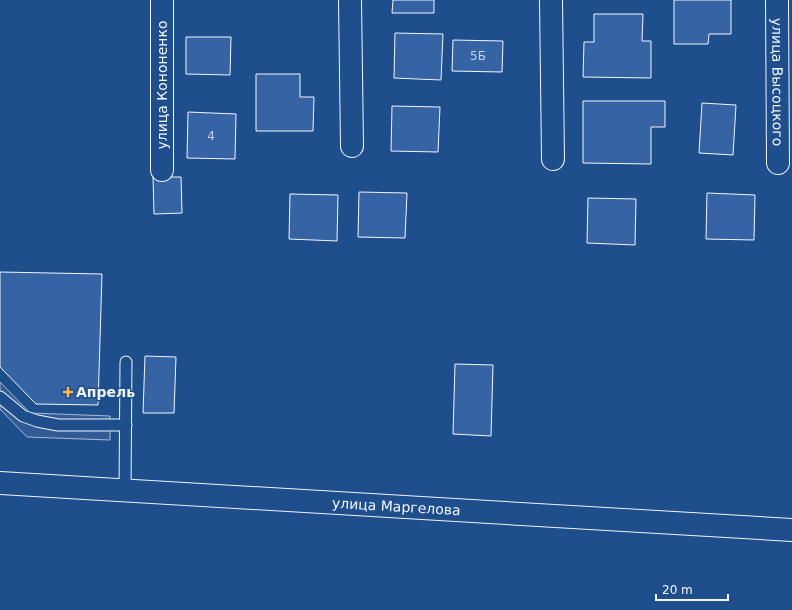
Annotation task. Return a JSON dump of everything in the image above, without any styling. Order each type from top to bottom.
[{"type":"street","name":"улица Кононенко","points":[[162,0],[162,170]]},
{"type":"street","points":[[350,0],[352,146]]},
{"type":"street","points":[[551,0],[553,159]]},
{"type":"street","name":"улица Высоцкого","points":[[777,0],[778,163]]},
{"type":"street","name":"улица Маргелова","points":[[1,482],[792,530]]},
{"type":"lane","points":[[125,490],[126,362]]},
{"type":"lane","points":[[0,397],[23,416],[37,421],[58,425],[126,425]]},
{"type":"shaded area","points":[[0,382],[30,413],[110,416],[110,440],[27,437],[0,409]]},
{"type":"building","points":[[393,0],[434,0],[434,13],[392,13]]},
{"type":"building","points":[[674,0],[731,0],[731,34],[709,34],[708,44],[674,44]]},
{"type":"building","points":[[594,14],[643,14],[642,41],[651,41],[651,78],[583,77],[584,42],[594,42]]},
{"type":"building","points":[[395,33],[443,34],[441,80],[394,78]]},
{"type":"building","points":[[186,37],[231,37],[230,75],[186,74]]},
{"type":"building","points":[[453,40],[503,41],[502,72],[452,71]]},
{"type":"building","points":[[256,74],[300,74],[300,97],[314,97],[313,131],[256,131]]},
{"type":"building","points":[[583,101],[665,101],[665,127],[651,127],[651,164],[583,163]]},
{"type":"building","points":[[702,103],[736,105],[733,155],[699,153]]},
{"type":"building","points":[[392,106],[440,107],[438,152],[391,151]]},
{"type":"building","points":[[188,112],[236,114],[235,159],[187,158]]},
{"type":"building","points":[[153,177],[181,177],[182,213],[154,214]]},
{"type":"building","points":[[359,192],[407,193],[405,238],[358,237]]},
{"type":"building","points":[[707,193],[755,195],[754,240],[706,239]]},
{"type":"building","points":[[290,194],[338,195],[337,241],[289,239]]},
{"type":"building","points":[[588,198],[636,199],[635,245],[587,243]]},
{"type":"building","points":[[0,272],[102,274],[98,405],[36,404],[0,367]]},
{"type":"building","points":[[145,356],[176,357],[174,413],[143,413]]},
{"type":"building","points":[[455,364],[493,365],[491,436],[453,434]]},
{"type":"place","name":"Апрель","points":[[68,392]]}]
